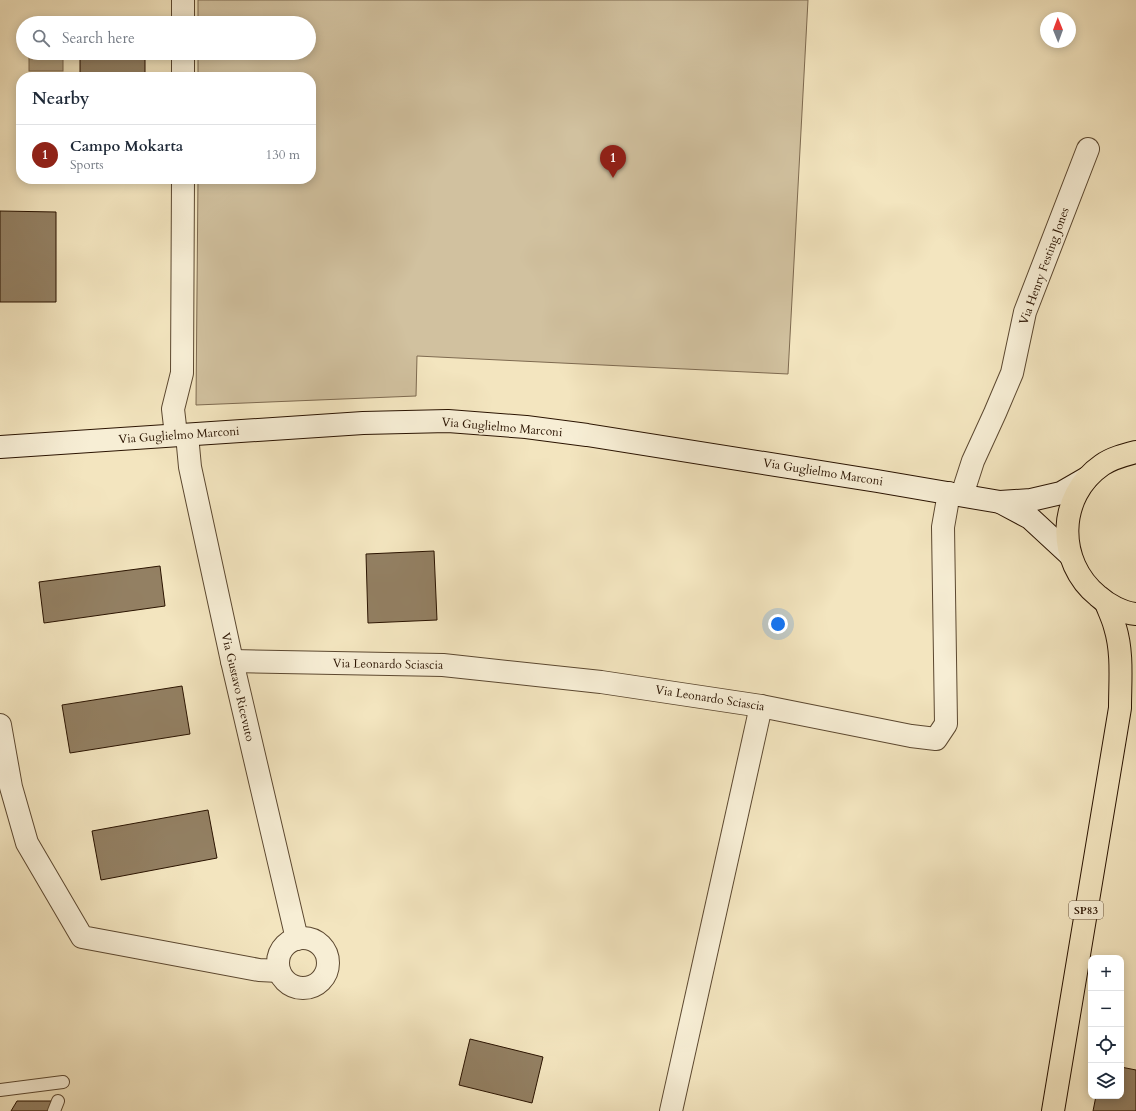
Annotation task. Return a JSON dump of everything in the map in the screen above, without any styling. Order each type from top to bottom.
[{"type":"main road","points":[[1131,451],[1102,465],[1087,478],[1076,495],[1069,515],[1067,535],[1070,555],[1078,574],[1090,590],[1106,603],[1131,614],[1136,614]]},
{"type":"main road","name":"SP83","points":[[1053,1111],[1120,708],[1120,667],[1118,644],[1115,628],[1106,603]]},
{"type":"main road","name":"SP83","points":[[1120,708],[1136,674]]},
{"type":"street","points":[[183,0],[183,16]]},
{"type":"street","points":[[183,60],[183,72]]},
{"type":"street","name":"Via Henry Festing Jones","points":[[956,494],[973,461],[1012,373],[1025,312],[1088,149]]},
{"type":"street","name":"Via Gustavo Ricevuto","points":[[183,184],[182,373],[173,409],[182,435],[190,467],[232,660],[297,939]]},
{"type":"street","name":"Via Guglielmo Marconi","points":[[0,447],[363,423],[448,421],[510,426],[587,435],[1000,502],[1031,500],[1061,493],[1087,478]]},
{"type":"street","name":"Via Leonardo Sciascia","points":[[232,660],[443,665],[601,682],[761,706],[911,736],[936,739],[946,724],[943,527],[956,494]]},
{"type":"street","name":"Via Guglielmo Marconi","points":[[1000,502],[1030,518],[1070,555]]},
{"type":"street","points":[[671,1111],[761,706]]},
{"type":"street","points":[[0,725],[11,787],[27,843],[82,936],[259,970],[280,971]]},
{"type":"street","points":[[306,938],[314,940],[326,953],[328,962],[327,971],[323,978],[316,984],[299,988],[290,985],[284,979],[280,971],[278,963],[279,955],[286,945],[297,939],[306,938]]},
{"type":"lane","points":[[0,1090],[63,1082]]},
{"type":"shaded area","points":[[198,0],[808,0],[788,374],[417,356],[416,396],[196,405],[198,184],[316,184],[316,72],[198,72],[198,60],[316,60],[316,16],[198,16]]},
{"type":"shaded area","points":[[29,60],[63,60],[63,71],[29,71]]},
{"type":"building","points":[[80,60],[145,60],[145,72],[80,72]]},
{"type":"building","points":[[0,211],[56,212],[56,302],[0,302]]},
{"type":"building","points":[[434,551],[437,620],[368,623],[366,554]]},
{"type":"building","points":[[160,566],[165,606],[44,623],[39,582]]},
{"type":"building","points":[[182,686],[190,734],[70,753],[62,705]]},
{"type":"building","points":[[208,810],[217,858],[101,880],[92,831]]},
{"type":"building","points":[[470,1039],[543,1057],[532,1103],[459,1085]]},
{"type":"building","points":[[1124,1068],[1136,1070],[1136,1111],[1093,1111],[1095,1099],[1124,1099]]},
{"type":"building","points":[[17,1101],[58,1101],[51,1111],[11,1111]]},
{"type":"place","name":"Campo Mokarta","points":[[613,178]]}]
